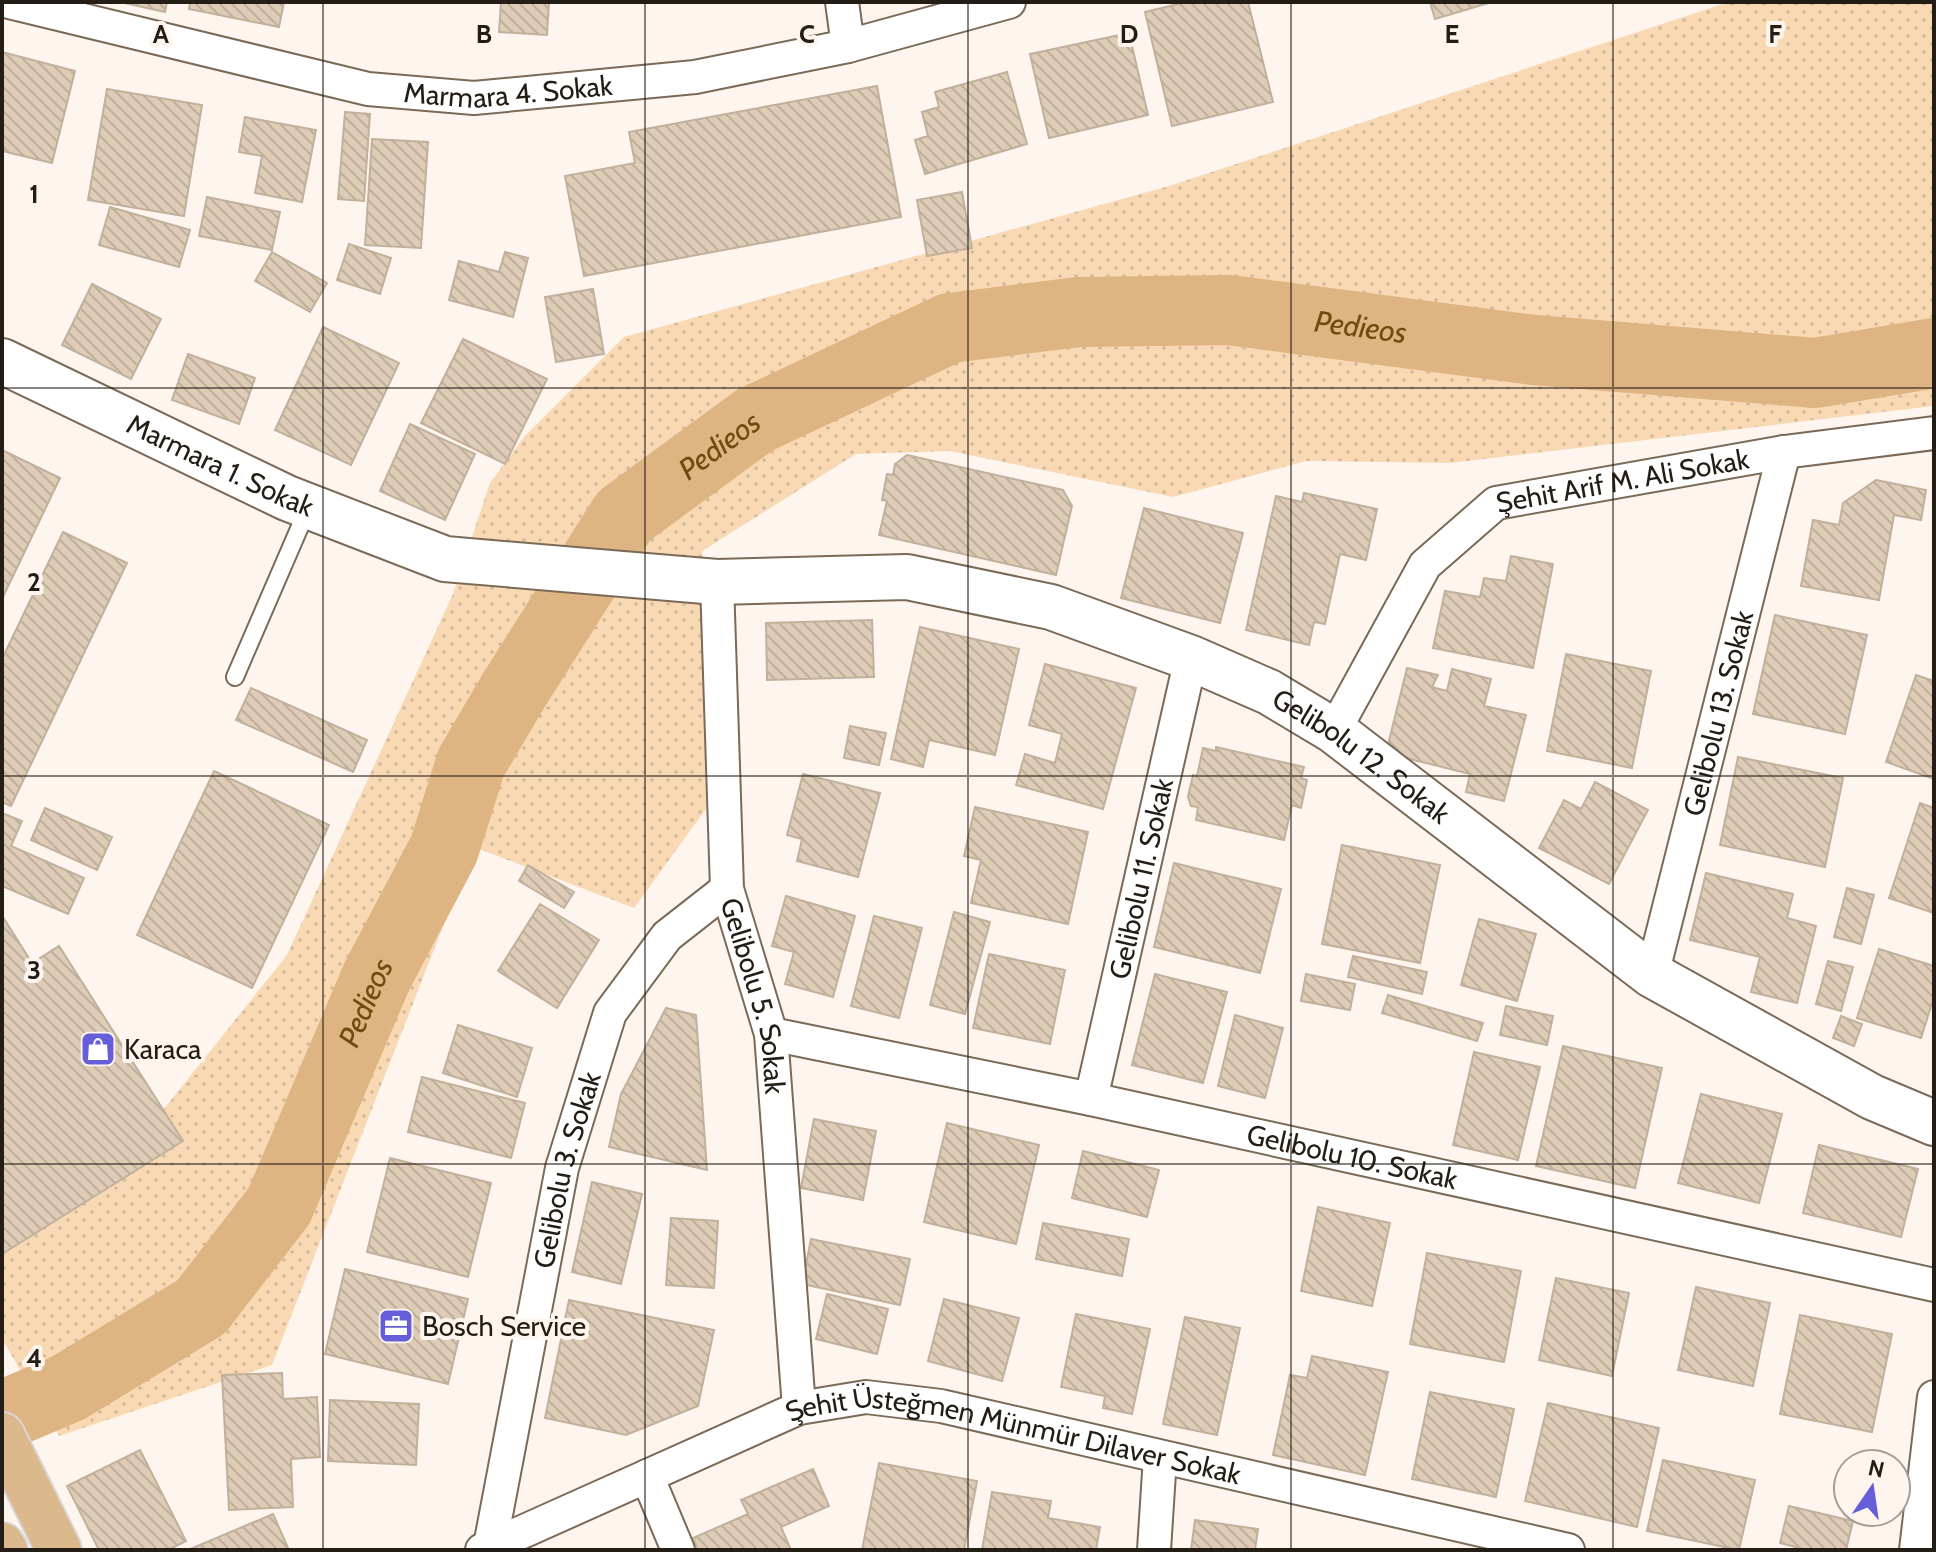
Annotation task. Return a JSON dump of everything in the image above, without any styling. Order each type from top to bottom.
[{"type":"main road","points":[[2,1435],[59,1550]]},
{"type":"street","name":"Marmara 4. Sokak","points":[[9,2],[368,89],[474,98],[695,77],[848,46],[1009,2]]},
{"type":"street","points":[[842,2],[848,46]]},
{"type":"street","name":"Marmara 1. Sokak","points":[[2,361],[308,506],[445,559],[717,582]]},
{"type":"street","name":"Şehit Arif M. Ali Sokak","points":[[1334,731],[1425,565],[1496,503],[1784,452],[1934,433]]},
{"type":"street","name":"Gelibolu 13. Sokak","points":[[1652,975],[1784,452]]},
{"type":"street","name":"Gelibolu 12. Sokak","points":[[717,582],[907,577],[1051,607],[1191,658],[1269,692],[1334,731],[1652,975],[1872,1097],[1934,1123]]},
{"type":"street","name":"Gelibolu 5. Sokak","points":[[717,582],[727,889],[771,1034],[799,1408]]},
{"type":"street","name":"Gelibolu 11. Sokak","points":[[1091,1099],[1191,658]]},
{"type":"street","name":"Gelibolu 3. Sokak","points":[[486,1548],[562,1168],[610,1013],[667,936],[727,889]]},
{"type":"street","name":"Gelibolu 10. Sokak","points":[[771,1034],[1091,1099],[1934,1285]]},
{"type":"street","name":"Şehit Üsteğmen Münmür Dilaver Sokak","points":[[486,1548],[799,1408],[866,1397],[941,1406],[1528,1546],[1568,1550]]},
{"type":"street","points":[[1916,1550],[1934,1397]]},
{"type":"street","points":[[1154,1550],[1160,1457]]},
{"type":"street","points":[[647,1476],[678,1550]]},
{"type":"lane","points":[[235,677],[308,506]]},
{"type":"shaded area","points":[[1729,2],[1934,2],[1934,406],[1450,463],[1306,461],[1173,497],[950,451],[856,454],[702,551],[706,809],[634,908],[474,847],[272,1365],[59,1436],[2,1339],[2,1250],[120,1164],[287,955],[453,594],[490,483],[524,437],[624,337],[1169,186]]},
{"type":"building","points":[[120,2],[167,2],[165,12]]},
{"type":"building","points":[[190,2],[284,2],[279,27],[189,9]]},
{"type":"building","points":[[501,2],[549,2],[547,35],[499,32]]},
{"type":"building","points":[[1186,2],[1248,2],[1273,102],[1172,126],[1145,12]]},
{"type":"building","points":[[1430,2],[1492,2],[1435,19]]},
{"type":"building","points":[[1129,33],[1148,115],[1049,138],[1030,54]]},
{"type":"building","points":[[2,52],[75,71],[52,163],[2,151]]},
{"type":"building","points":[[1007,72],[1027,144],[925,174],[915,140],[928,136],[922,112],[939,107],[935,92]]},
{"type":"building","points":[[877,86],[901,217],[584,276],[565,176],[635,163],[629,132]]},
{"type":"building","points":[[107,89],[202,105],[184,216],[88,200]]},
{"type":"building","points":[[345,112],[370,114],[364,201],[338,199]]},
{"type":"building","points":[[245,117],[316,130],[302,202],[255,193],[262,156],[239,152]]},
{"type":"building","points":[[372,139],[428,142],[421,248],[365,245]]},
{"type":"building","points":[[962,192],[972,248],[927,256],[917,200]]},
{"type":"building","points":[[207,197],[280,212],[272,250],[199,236]]},
{"type":"building","points":[[110,207],[190,230],[179,267],[99,245]]},
{"type":"building","points":[[349,244],[391,258],[380,294],[337,280]]},
{"type":"building","points":[[272,252],[327,283],[310,312],[255,281]]},
{"type":"building","points":[[505,252],[528,258],[513,317],[449,300],[459,261],[499,272]]},
{"type":"building","points":[[92,284],[161,319],[131,379],[62,345]]},
{"type":"building","points":[[593,289],[604,354],[556,362],[545,297]]},
{"type":"building","points":[[323,327],[399,363],[351,465],[275,430]]},
{"type":"building","points":[[463,339],[547,379],[505,464],[421,423]]},
{"type":"building","points":[[188,354],[255,378],[239,424],[172,400]]},
{"type":"building","points":[[410,424],[475,454],[445,520],[380,491]]},
{"type":"building","points":[[2,450],[60,478],[2,599]]},
{"type":"building","points":[[907,455],[1063,490],[1072,506],[1056,575],[879,535],[887,501],[882,500],[887,474],[893,475],[895,464]]},
{"type":"building","points":[[1876,480],[1926,490],[1921,520],[1894,515],[1879,600],[1801,586],[1813,520],[1839,525],[1843,503]]},
{"type":"building","points":[[1304,493],[1377,509],[1366,560],[1340,554],[1325,624],[1314,622],[1309,645],[1246,630],[1276,496],[1302,502]]},
{"type":"building","points":[[1144,508],[1243,533],[1220,623],[1121,598]]},
{"type":"building","points":[[63,532],[127,563],[11,806],[2,802],[2,659]]},
{"type":"building","points":[[1511,556],[1553,564],[1533,668],[1433,648],[1445,591],[1480,597],[1484,578],[1506,581]]},
{"type":"building","points":[[1775,615],[1867,635],[1845,734],[1753,714]]},
{"type":"building","points":[[872,620],[874,677],[767,680],[766,623]]},
{"type":"building","points":[[920,627],[1019,649],[995,755],[929,740],[923,767],[891,759]]},
{"type":"building","points":[[1566,654],[1651,671],[1632,768],[1547,751]]},
{"type":"building","points":[[1045,664],[1136,688],[1103,809],[1016,785],[1025,754],[1055,763],[1062,734],[1029,725]]},
{"type":"building","points":[[1407,668],[1438,675],[1432,687],[1447,691],[1452,669],[1491,679],[1484,706],[1526,715],[1504,801],[1466,792],[1470,774],[1386,753]]},
{"type":"building","points":[[1916,675],[1934,681],[1934,779],[1886,762]]},
{"type":"building","points":[[251,688],[367,740],[353,772],[236,720]]},
{"type":"building","points":[[850,726],[886,733],[879,765],[844,758]]},
{"type":"building","points":[[1216,747],[1304,767],[1301,778],[1307,780],[1301,808],[1292,805],[1284,840],[1196,820],[1198,807],[1191,806],[1188,797],[1193,775],[1197,776],[1203,748],[1216,751]]},
{"type":"building","points":[[1738,757],[1843,778],[1825,867],[1720,845]]},
{"type":"building","points":[[214,771],[329,825],[252,988],[137,935]]},
{"type":"building","points":[[803,774],[880,793],[858,877],[797,861],[802,839],[787,835]]},
{"type":"building","points":[[1595,782],[1648,810],[1609,884],[1539,848],[1564,800],[1581,809]]},
{"type":"building","points":[[1920,803],[1934,808],[1934,913],[1889,898]]},
{"type":"building","points":[[975,807],[1088,832],[1068,924],[971,903],[981,860],[964,856]]},
{"type":"building","points":[[45,808],[112,837],[97,870],[31,840]]},
{"type":"building","points":[[2,813],[22,821],[11,846],[84,878],[68,914],[2,886]]},
{"type":"building","points":[[1342,845],[1440,865],[1420,963],[1322,944]]},
{"type":"building","points":[[1174,863],[1281,889],[1260,973],[1154,947]]},
{"type":"building","points":[[528,865],[574,892],[564,908],[519,881]]},
{"type":"building","points":[[1706,873],[1793,894],[1787,918],[1816,926],[1797,1003],[1751,992],[1760,957],[1690,940]]},
{"type":"building","points":[[1847,888],[1874,895],[1861,944],[1834,937]]},
{"type":"building","points":[[786,896],[855,916],[833,997],[785,984],[794,952],[772,946]]},
{"type":"building","points":[[540,904],[599,940],[557,1008],[498,971]]},
{"type":"building","points":[[954,912],[990,922],[965,1014],[930,1005]]},
{"type":"building","points":[[874,916],[922,928],[899,1018],[851,1006]]},
{"type":"building","points":[[3,917],[32,963],[59,946],[183,1141],[2,1254]]},
{"type":"building","points":[[1479,919],[1536,934],[1517,1001],[1461,985]]},
{"type":"building","points":[[1879,949],[1934,966],[1934,997],[1921,1038],[1857,1018]]},
{"type":"building","points":[[989,954],[1065,970],[1050,1044],[973,1028]]},
{"type":"building","points":[[1353,956],[1427,972],[1422,994],[1348,977]]},
{"type":"building","points":[[1828,961],[1853,967],[1841,1011],[1816,1004]]},
{"type":"building","points":[[1155,974],[1227,992],[1203,1083],[1132,1065]]},
{"type":"building","points":[[1306,974],[1355,984],[1350,1010],[1301,1001]]},
{"type":"building","points":[[1388,995],[1483,1023],[1477,1041],[1382,1013]]},
{"type":"building","points":[[1506,1006],[1553,1016],[1547,1045],[1500,1035]]},
{"type":"building","points":[[666,1008],[696,1015],[707,1170],[609,1147],[621,1094]]},
{"type":"building","points":[[1235,1015],[1283,1028],[1265,1098],[1218,1086]]},
{"type":"building","points":[[1841,1016],[1862,1024],[1854,1046],[1833,1038]]},
{"type":"building","points":[[458,1025],[532,1048],[517,1097],[443,1073]]},
{"type":"building","points":[[1563,1046],[1662,1068],[1635,1188],[1536,1166]]},
{"type":"building","points":[[1474,1052],[1540,1067],[1518,1160],[1453,1145]]},
{"type":"building","points":[[422,1077],[525,1103],[511,1158],[408,1132]]},
{"type":"building","points":[[1701,1094],[1782,1114],[1759,1203],[1678,1183]]},
{"type":"building","points":[[814,1119],[876,1131],[863,1200],[801,1188]]},
{"type":"building","points":[[947,1123],[1039,1145],[1016,1244],[924,1222]]},
{"type":"building","points":[[1819,1145],[1918,1169],[1901,1237],[1803,1213]]},
{"type":"building","points":[[1083,1151],[1159,1170],[1147,1217],[1072,1198]]},
{"type":"building","points":[[390,1158],[491,1183],[468,1277],[367,1252]]},
{"type":"building","points":[[592,1182],[642,1194],[621,1284],[572,1272]]},
{"type":"building","points":[[1318,1207],[1390,1223],[1372,1306],[1301,1291]]},
{"type":"building","points":[[671,1218],[718,1221],[714,1288],[666,1285]]},
{"type":"building","points":[[1043,1223],[1129,1239],[1122,1276],[1036,1259]]},
{"type":"building","points":[[811,1239],[910,1259],[900,1305],[802,1284]]},
{"type":"building","points":[[1427,1253],[1521,1271],[1504,1362],[1410,1344]]},
{"type":"building","name":"Bosch Service","points":[[345,1269],[468,1299],[448,1384],[325,1354]]},
{"type":"building","points":[[1556,1278],[1629,1293],[1612,1376],[1539,1360]]},
{"type":"building","points":[[1696,1287],[1770,1303],[1753,1386],[1678,1370]]},
{"type":"building","points":[[827,1294],[888,1309],[877,1354],[816,1339]]},
{"type":"building","points":[[944,1299],[1019,1318],[1002,1381],[928,1361]]},
{"type":"building","points":[[569,1300],[714,1330],[698,1406],[626,1435],[545,1418]]},
{"type":"building","points":[[1076,1314],[1150,1329],[1132,1414],[1103,1408],[1105,1396],[1061,1387]]},
{"type":"building","points":[[1800,1315],[1892,1334],[1872,1432],[1780,1414]]},
{"type":"building","points":[[1185,1317],[1240,1328],[1217,1435],[1163,1424]]},
{"type":"building","points":[[1312,1356],[1388,1372],[1365,1475],[1273,1455],[1290,1375],[1307,1378]]},
{"type":"building","points":[[282,1373],[283,1399],[317,1397],[320,1457],[291,1459],[293,1507],[229,1510],[222,1375]]},
{"type":"building","points":[[1430,1392],[1514,1409],[1496,1497],[1412,1479]]},
{"type":"building","points":[[330,1400],[419,1404],[416,1465],[328,1461]]},
{"type":"building","points":[[1548,1403],[1659,1428],[1637,1527],[1525,1501]]},
{"type":"building","points":[[140,1450],[186,1541],[168,1550],[99,1550],[67,1486]]},
{"type":"building","points":[[1663,1460],[1755,1480],[1739,1550],[1647,1531]]},
{"type":"building","points":[[879,1463],[977,1481],[964,1550],[862,1550]]},
{"type":"building","points":[[813,1469],[829,1506],[781,1527],[791,1550],[698,1550],[693,1538],[748,1514],[741,1500]]},
{"type":"building","points":[[992,1492],[1051,1501],[1048,1518],[1100,1527],[1096,1550],[982,1550]]},
{"type":"building","points":[[1789,1506],[1832,1516],[1832,1528],[1851,1528],[1846,1550],[1807,1550],[1780,1543]]},
{"type":"building","points":[[273,1514],[289,1550],[188,1550]]},
{"type":"building","points":[[1195,1520],[1258,1529],[1255,1550],[1191,1550]]},
{"type":"waterway","name":"Pedieos","points":[[2,1416],[68,1388],[201,1307],[279,1206],[377,976],[444,849],[471,763],[514,690],[624,516],[755,420],[950,328],[1079,312],[1229,310],[1534,350],[1815,373],[1934,353]]},
{"type":"place","name":"Karaca","points":[[98,1049]]},
{"type":"place","name":"Bosch Service","points":[[396,1326]]}]
